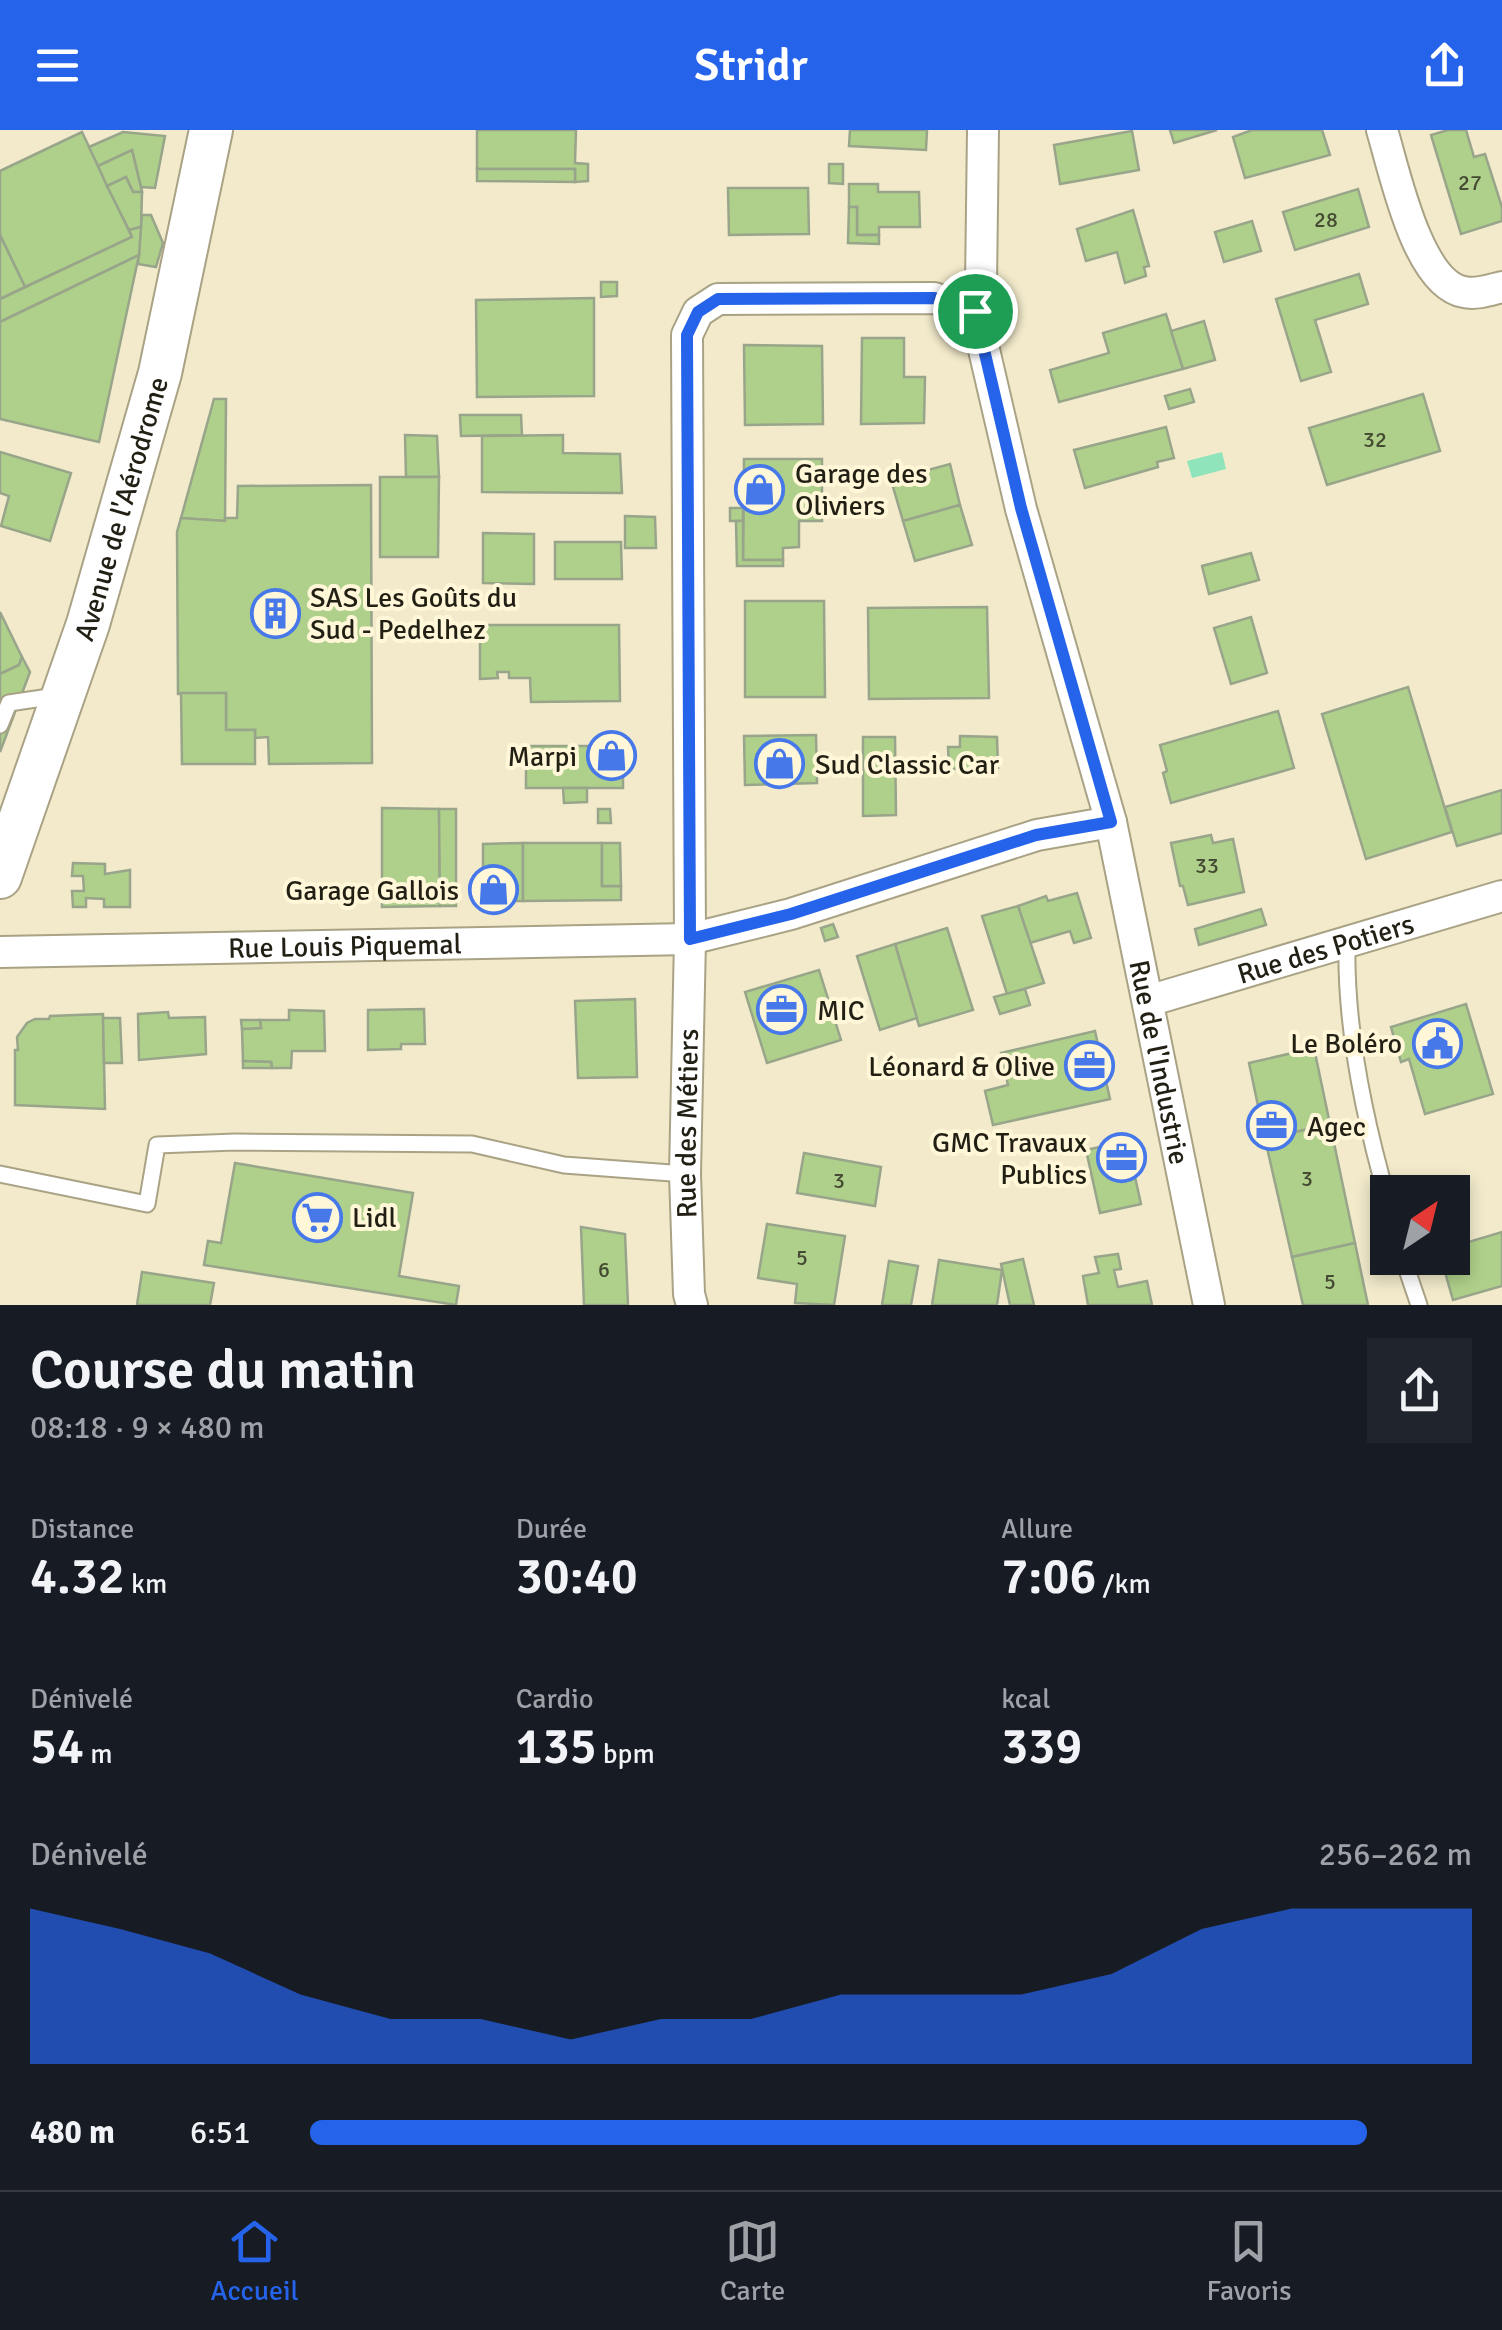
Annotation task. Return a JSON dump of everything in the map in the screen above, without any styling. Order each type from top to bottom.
[{"type":"main road","name":"Avenue de l'Aérodrome","points":[[0,877],[88,624],[160,372],[211,130]]},
{"type":"street","points":[[983,130],[981,284],[975,311],[1021,508],[1111,822]]},
{"type":"street","points":[[1382,130],[1419,248],[1442,279],[1461,292],[1484,292],[1502,286]]},
{"type":"street","points":[[690,939],[687,335],[698,312],[718,299],[934,298],[975,311]]},
{"type":"street","name":"Rue Louis Piquemal","points":[[0,952],[690,939],[791,914],[1036,835],[1111,822]]},
{"type":"street","name":"Rue de l'Industrie","points":[[1111,822],[1209,1305]]},
{"type":"street","name":"Rue des Potiers","points":[[1148,1001],[1502,896]]},
{"type":"street","name":"Rue des Métiers","points":[[690,939],[685,1174],[692,1305]]},
{"type":"lane","points":[[0,725],[8,703],[64,694]]},
{"type":"lane","points":[[1348,942],[1346,980],[1354,1046],[1382,1175]]},
{"type":"lane","points":[[0,1174],[147,1204],[157,1145],[236,1142],[472,1144],[564,1165],[685,1174]]},
{"type":"lane","points":[[1409,1275],[1419,1305]]},
{"type":"shaded area","points":[[1222,452],[1226,469],[1192,478],[1187,461]]},
{"type":"building","points":[[477,130],[576,130],[575,163],[588,164],[588,181],[575,182],[575,169],[477,169]]},
{"type":"building","points":[[850,130],[927,130],[926,150],[849,146]]},
{"type":"building","points":[[1170,130],[1217,130],[1174,143]]},
{"type":"building","points":[[1252,130],[1322,130],[1330,155],[1245,178],[1233,137]]},
{"type":"building","points":[[1466,130],[1474,157],[1485,154],[1502,207],[1502,221],[1461,234],[1431,135]]},
{"type":"building","points":[[1132,131],[1139,170],[1060,184],[1054,145]]},
{"type":"building","points":[[82,132],[132,237],[25,287],[0,235],[0,171]]},
{"type":"building","points":[[123,132],[165,136],[155,188],[141,187],[142,192],[132,150],[98,166],[89,147]]},
{"type":"building","points":[[132,150],[142,192],[133,192],[126,177],[107,186],[98,166]]},
{"type":"building","points":[[829,164],[843,164],[843,184],[829,183]]},
{"type":"building","points":[[477,169],[575,169],[575,182],[477,181]]},
{"type":"building","points":[[126,177],[133,192],[142,192],[141,227],[129,230],[107,186]]},
{"type":"building","points":[[849,184],[878,184],[878,192],[919,192],[920,227],[879,227],[879,235],[857,235],[857,207],[849,207]]},
{"type":"building","points":[[728,188],[808,188],[809,234],[729,235]]},
{"type":"building","points":[[1358,189],[1369,227],[1295,250],[1283,212]]},
{"type":"building","points":[[849,207],[857,207],[857,235],[879,235],[879,244],[848,243]]},
{"type":"building","points":[[1133,210],[1149,266],[1144,267],[1146,276],[1125,283],[1117,252],[1086,261],[1077,229]]},
{"type":"building","points":[[142,215],[151,215],[163,243],[156,267],[138,264]]},
{"type":"building","points":[[1252,221],[1261,251],[1224,262],[1215,232]]},
{"type":"building","points":[[141,227],[139,255],[0,322],[0,299],[132,237],[129,230]]},
{"type":"building","points":[[0,235],[25,287],[0,299]]},
{"type":"building","points":[[139,255],[99,442],[0,419],[0,322]]},
{"type":"building","points":[[1359,274],[1368,304],[1315,320],[1331,372],[1301,381],[1276,299]]},
{"type":"building","points":[[601,282],[617,282],[617,296],[601,297]]},
{"type":"building","points":[[594,298],[594,396],[477,397],[476,300]]},
{"type":"building","points":[[1166,314],[1183,369],[1059,402],[1050,370],[1109,353],[1103,333]]},
{"type":"building","points":[[1204,321],[1215,360],[1183,369],[1171,331]]},
{"type":"building","points":[[862,338],[904,338],[904,377],[925,377],[924,423],[861,424]]},
{"type":"building","points":[[744,345],[822,346],[823,424],[745,425]]},
{"type":"building","points":[[1190,389],[1194,402],[1169,409],[1165,396]]},
{"type":"building","points":[[1423,394],[1440,451],[1327,485],[1309,428]]},
{"type":"building","points":[[214,399],[226,399],[225,521],[181,518]]},
{"type":"building","points":[[460,415],[521,415],[522,435],[461,436]]},
{"type":"building","points":[[1166,427],[1174,458],[1157,462],[1158,467],[1085,488],[1074,450]]},
{"type":"building","points":[[405,435],[437,436],[439,477],[406,477]]},
{"type":"building","points":[[563,435],[563,453],[620,454],[622,493],[482,492],[482,436]]},
{"type":"building","points":[[0,452],[71,473],[50,541],[1,526],[9,496],[0,493]]},
{"type":"building","points":[[744,459],[822,459],[822,521],[799,521],[799,547],[783,548],[783,560],[743,560]]},
{"type":"building","points":[[950,464],[960,505],[903,521],[891,480]]},
{"type":"building","points":[[380,477],[439,477],[438,557],[380,557]]},
{"type":"building","name":"SAS Les Goûts du Sud - Pedelhez","points":[[371,485],[372,763],[269,764],[268,737],[255,738],[255,730],[226,730],[226,693],[178,694],[177,532],[181,518],[237,518],[238,486]]},
{"type":"building","points":[[960,505],[972,545],[915,561],[903,521]]},
{"type":"building","points":[[730,508],[743,508],[743,521],[730,521]]},
{"type":"building","points":[[625,516],[655,517],[656,548],[625,548]]},
{"type":"building","points":[[736,521],[743,521],[743,560],[783,560],[783,566],[737,566]]},
{"type":"building","points":[[483,533],[534,534],[534,584],[483,583]]},
{"type":"building","points":[[555,542],[621,542],[622,579],[555,579]]},
{"type":"building","points":[[1251,553],[1259,580],[1209,594],[1202,566]]},
{"type":"building","points":[[745,601],[824,601],[825,697],[745,697]]},
{"type":"building","points":[[987,607],[989,698],[869,699],[868,608]]},
{"type":"building","points":[[0,612],[22,657],[19,665],[0,674]]},
{"type":"building","points":[[1251,617],[1267,673],[1231,684],[1214,628]]},
{"type":"building","points":[[480,625],[619,625],[620,701],[531,702],[530,678],[509,678],[509,672],[497,672],[498,678],[480,679]]},
{"type":"building","points":[[22,657],[30,672],[0,752],[0,674],[19,665]]},
{"type":"building","points":[[1408,687],[1452,832],[1366,859],[1322,714]]},
{"type":"building","points":[[181,693],[226,693],[226,730],[255,730],[255,764],[182,764]]},
{"type":"building","points":[[1278,711],[1294,768],[1171,803],[1160,745]]},
{"type":"building","points":[[816,735],[817,783],[745,785],[744,736]]},
{"type":"building","points":[[960,736],[997,737],[998,768],[949,769],[948,747],[960,747]]},
{"type":"building","points":[[863,737],[895,737],[896,815],[863,816]]},
{"type":"building","points":[[526,746],[623,746],[623,788],[526,788]]},
{"type":"building","points":[[563,788],[587,788],[587,802],[564,803]]},
{"type":"building","points":[[1502,790],[1502,833],[1457,846],[1445,807]]},
{"type":"building","points":[[382,808],[439,809],[440,906],[382,907]]},
{"type":"building","points":[[439,809],[456,809],[456,906],[440,906]]},
{"type":"building","points":[[598,809],[610,809],[611,823],[598,823]]},
{"type":"building","points":[[1211,835],[1213,843],[1233,839],[1244,892],[1188,905],[1171,843]]},
{"type":"building","points":[[523,843],[523,901],[483,901],[483,844]]},
{"type":"building","points":[[523,843],[602,843],[602,886],[621,886],[621,900],[523,901]]},
{"type":"building","points":[[602,843],[620,843],[621,886],[602,886]]},
{"type":"building","points":[[73,863],[105,864],[105,874],[130,870],[130,907],[104,907],[104,899],[86,898],[86,907],[73,907],[72,891],[84,891],[83,876],[72,876]]},
{"type":"building","points":[[1077,893],[1091,938],[1074,943],[1070,931],[1030,943],[1018,906],[1046,896],[1048,901]]},
{"type":"building","points":[[1018,906],[1044,983],[1007,994],[982,916]]},
{"type":"building","points":[[1261,909],[1266,925],[1199,945],[1195,929]]},
{"type":"building","points":[[833,924],[838,937],[825,941],[821,928]]},
{"type":"building","points":[[947,928],[973,1010],[919,1026],[895,944]]},
{"type":"building","points":[[895,944],[917,1018],[880,1030],[857,956]]},
{"type":"building","points":[[819,970],[841,1040],[767,1063],[745,992]]},
{"type":"building","points":[[1025,989],[1030,1005],[1000,1014],[994,997]]},
{"type":"building","points":[[635,999],[637,1077],[578,1078],[575,1001]]},
{"type":"building","name":"Le Boléro","points":[[1466,1004],[1493,1094],[1425,1114],[1409,1059],[1401,1062],[1391,1027]]},
{"type":"building","points":[[424,1009],[425,1044],[368,1050],[368,1010]]},
{"type":"building","points":[[289,1010],[324,1011],[325,1051],[292,1051],[291,1068],[272,1068],[271,1062],[243,1061],[242,1029],[261,1028],[260,1020],[289,1020]]},
{"type":"building","points":[[168,1012],[169,1018],[205,1017],[206,1054],[139,1060],[138,1014]]},
{"type":"building","points":[[103,1014],[105,1109],[15,1105],[15,1050],[17,1037],[27,1023],[50,1016]]},
{"type":"building","points":[[103,1018],[120,1018],[122,1063],[104,1063]]},
{"type":"building","points":[[241,1020],[260,1020],[261,1028],[242,1029]]},
{"type":"building","points":[[1095,1031],[1110,1099],[993,1125],[985,1091],[1008,1085],[1001,1053]]},
{"type":"building","points":[[1314,1048],[1330,1124],[1265,1139],[1249,1063]]},
{"type":"building","points":[[243,1061],[271,1062],[272,1068],[243,1068]]},
{"type":"building","points":[[1330,1124],[1355,1243],[1292,1257],[1265,1139]]},
{"type":"building","points":[[1127,1141],[1141,1204],[1100,1213],[1086,1150]]},
{"type":"building","points":[[804,1153],[881,1167],[875,1206],[797,1193]]},
{"type":"building","name":"Lidl","points":[[235,1163],[413,1193],[399,1276],[459,1286],[456,1305],[204,1265],[208,1241],[221,1243]]},
{"type":"building","points":[[767,1224],[845,1236],[834,1305],[795,1303],[797,1284],[758,1278]]},
{"type":"building","points":[[581,1227],[625,1234],[628,1305],[584,1305]]},
{"type":"building","points":[[1502,1232],[1502,1286],[1453,1300],[1446,1275],[1470,1275],[1470,1242]]},
{"type":"building","points":[[1355,1243],[1368,1305],[1303,1305],[1292,1257]]},
{"type":"building","points":[[1118,1254],[1121,1269],[1114,1270],[1118,1287],[1147,1281],[1152,1305],[1088,1305],[1083,1276],[1099,1273],[1095,1257]]},
{"type":"building","points":[[1023,1259],[1034,1305],[1010,1305],[1001,1264]]},
{"type":"building","points":[[939,1260],[1002,1270],[997,1305],[932,1305]]},
{"type":"building","points":[[889,1261],[918,1266],[911,1305],[882,1305]]},
{"type":"building","points":[[142,1272],[214,1283],[210,1305],[137,1305]]},
{"type":"place","name":"Garage des Oliviers","points":[[760,489]]},
{"type":"place","name":"SAS Les Goûts du Sud - Pedelhez","points":[[275,613]]},
{"type":"place","name":"Marpi","points":[[612,756]]},
{"type":"place","name":"Sud Classic Car","points":[[780,764]]},
{"type":"place","name":"Garage Gallois","points":[[494,890]]},
{"type":"place","name":"MIC","points":[[782,1010]]},
{"type":"place","name":"Le Boléro","points":[[1437,1043]]},
{"type":"place","name":"Léonard & Olive","points":[[1090,1066]]},
{"type":"place","name":"Agec","points":[[1272,1126]]},
{"type":"place","name":"GMC Travaux Publics","points":[[1122,1158]]},
{"type":"place","name":"Lidl","points":[[317,1217]]},
{"type":"route","points":[[934,298],[975,311],[1021,508],[1111,822],[1036,835],[791,914],[690,939],[687,335],[698,312],[718,299],[934,298]]}]
